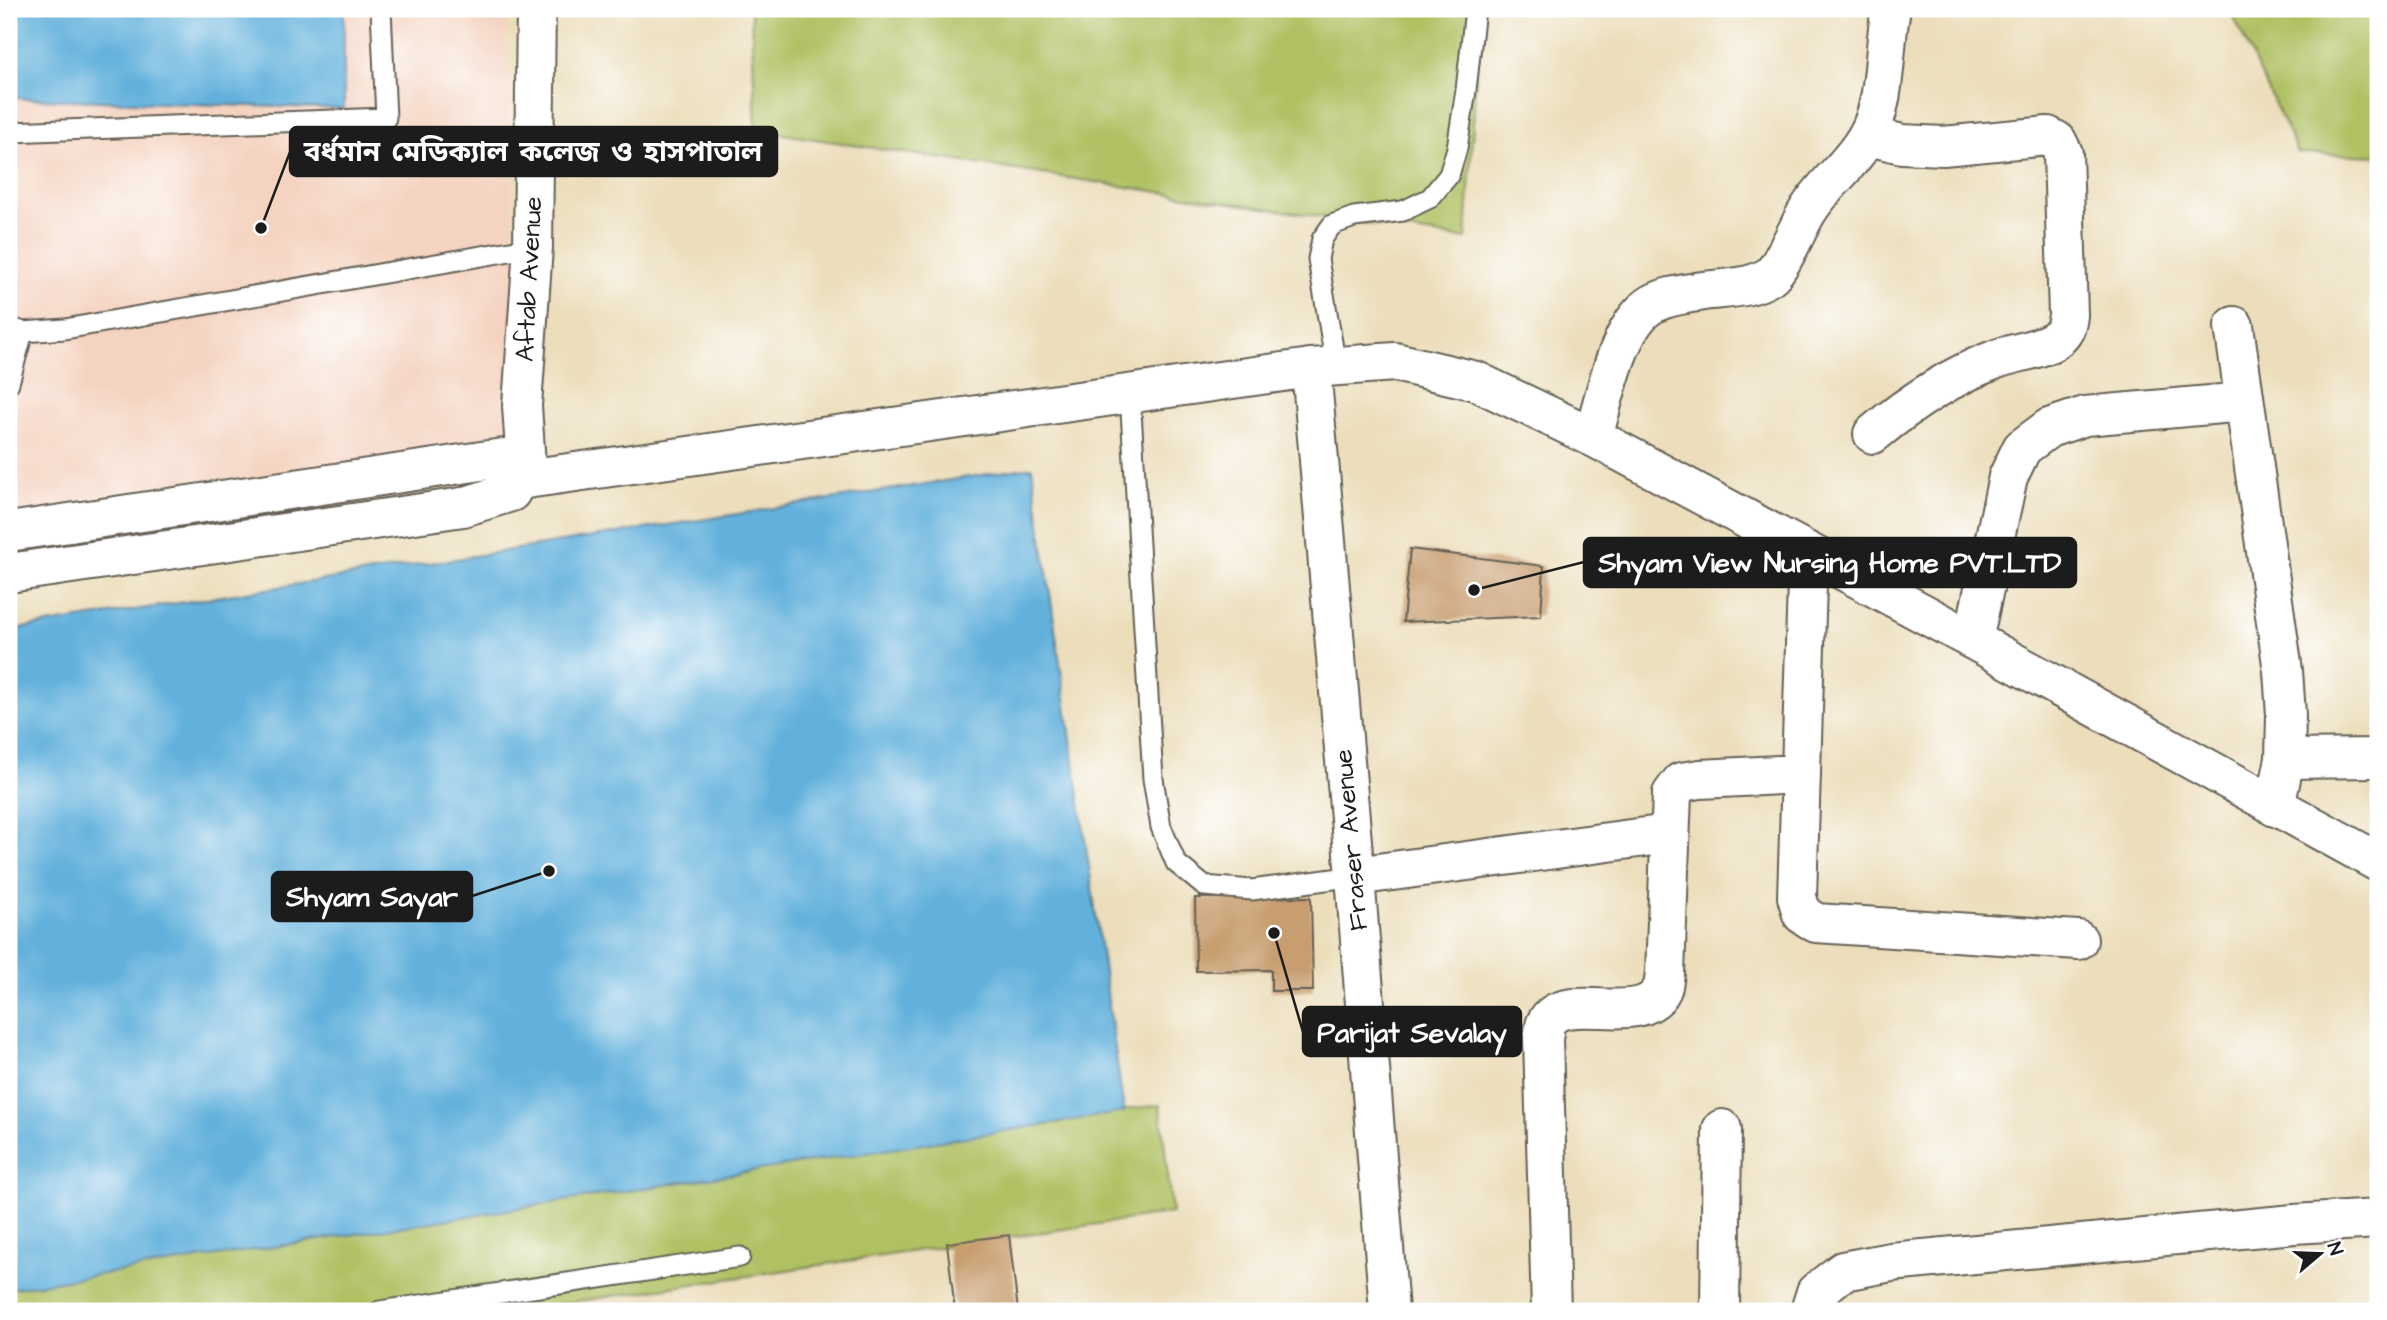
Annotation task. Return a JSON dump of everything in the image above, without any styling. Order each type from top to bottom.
[{"type":"street","name":"Aftab Avenue","points":[[523,472],[522,406],[533,247],[536,9]]},
{"type":"street","points":[[1593,437],[1620,346],[1632,322],[1650,305],[1680,295],[1752,284],[1772,275],[1812,203],[1847,165],[1868,136],[1881,94],[1891,9]]},
{"type":"street","points":[[1868,136],[1902,144],[1943,146],[2048,136],[2057,141],[2063,153],[2068,316],[2066,328],[2057,339],[1994,360],[1947,381],[1911,403],[1873,434]]},
{"type":"street","points":[[2234,326],[2283,671],[2285,759],[2276,807]]},
{"type":"street","points":[[9,532],[503,458],[523,472],[1324,367],[1395,362],[1476,381],[1593,437],[1973,640],[2378,862]]},
{"type":"street","name":"Fraser Avenue","points":[[1324,367],[1355,876],[1389,1311]]},
{"type":"street","points":[[1973,640],[2008,477],[2022,448],[2049,428],[2085,416],[2244,402]]},
{"type":"street","points":[[9,573],[463,508],[511,492],[523,472]]},
{"type":"street","points":[[1808,552],[1797,897],[1802,914],[1816,923],[2078,940]]},
{"type":"street","points":[[2285,759],[2378,758]]},
{"type":"street","points":[[1551,1311],[1543,1039],[1546,1023],[1555,1013],[1571,1008],[1634,1008],[1653,1001],[1662,989],[1665,973],[1668,834],[1672,794],[1681,782],[1801,774]]},
{"type":"street","points":[[1355,876],[1668,834]]},
{"type":"street","points":[[1720,1311],[1722,1129]]},
{"type":"street","points":[[1810,1311],[1816,1292],[1843,1271],[1891,1262],[2280,1225],[2378,1219]]},
{"type":"lane","points":[[9,132],[386,118],[382,9]]},
{"type":"lane","points":[[1324,367],[1318,258],[1322,239],[1332,225],[1354,217],[1403,211],[1430,198],[1449,175],[1457,148],[1475,9]]},
{"type":"lane","points":[[9,383],[16,329],[65,329],[533,247]]},
{"type":"lane","points":[[1130,394],[1153,779],[1161,827],[1176,863],[1204,886],[1252,890],[1355,876]]},
{"type":"lane","points":[[380,1311],[740,1257]]},
{"type":"shaded area","points":[[9,9],[507,9],[520,448],[9,542]]},
{"type":"green space","points":[[751,9],[1480,9],[1466,239],[756,130]]},
{"type":"green space","points":[[2230,9],[2378,9],[2378,156],[2298,153]]},
{"type":"green space","points":[[1160,1105],[1172,1213],[511,1311],[9,1311],[9,1253]]},
{"type":"water","points":[[9,9],[344,9],[344,109],[9,98]]},
{"type":"water","points":[[1032,467],[1124,1112],[9,1289],[9,630]]},
{"type":"building","points":[[1410,549],[1544,566],[1541,616],[1403,622]]},
{"type":"building","points":[[1311,897],[1313,991],[1271,991],[1271,970],[1196,971],[1195,898]]},
{"type":"building","points":[[1009,1235],[1018,1311],[955,1311],[947,1243]]},
{"type":"place","name":"বর্ধমান মেডিক্যাল কলেজ ও হাসপাতাল","points":[[261,228]]},
{"type":"place","name":"Shyam View Nursing Home PVT.LTD","points":[[1474,590]]},
{"type":"place","name":"Shyam Sayar","points":[[549,871]]},
{"type":"place","name":"Parijat Sevalay","points":[[1274,933]]}]
